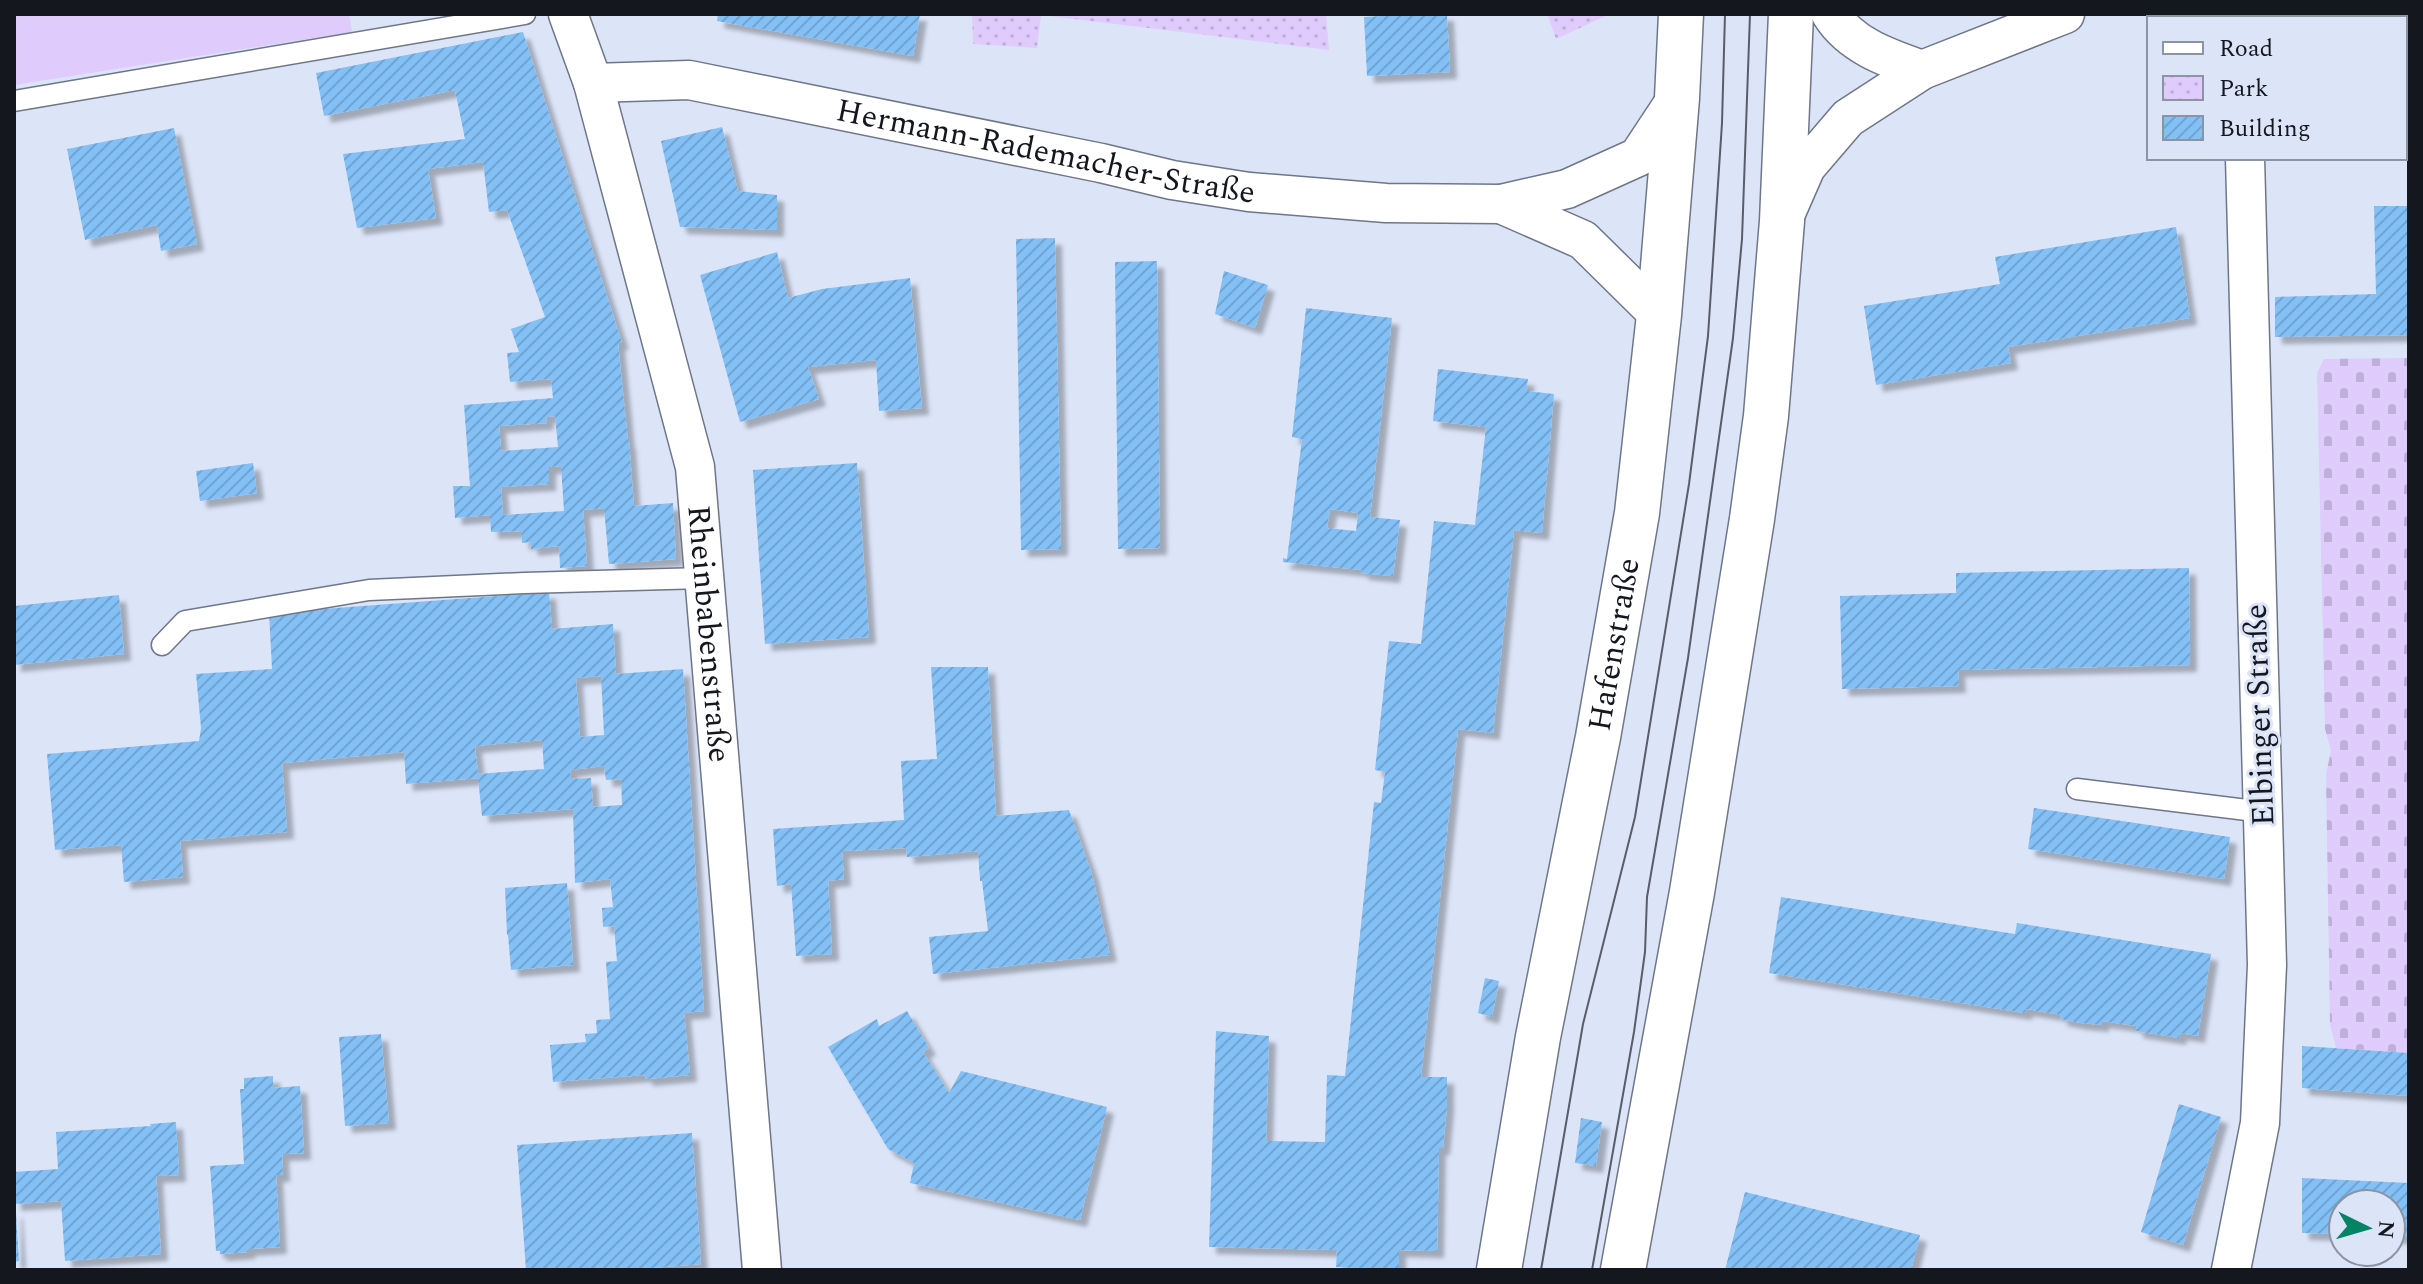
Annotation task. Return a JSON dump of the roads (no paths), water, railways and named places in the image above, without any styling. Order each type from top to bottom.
[{"type":"main road","name":"Hafenstraße","points":[[1499,1270],[1538,1037],[1598,737],[1637,513],[1659,315],[1681,14]]},
{"type":"main road","points":[[1623,1270],[1687,920],[1766,416],[1782,221],[1791,14]]},
{"type":"street","name":"Rheinbabenstraße","points":[[568,14],[593,83],[695,467],[762,1270]]},
{"type":"street","points":[[1831,14],[1837,24],[1871,51],[1922,70]]},
{"type":"street","points":[[1782,221],[1806,167],[1848,118],[1922,70],[2065,14]]},
{"type":"street","name":"Hermann-Rademacher-Straße","points":[[593,83],[689,80],[1172,180],[1249,192],[1386,203],[1501,204],[1567,189],[1638,157],[1677,98]]},
{"type":"street","name":"Elbinger Straße","points":[[2231,1270],[2260,1123],[2267,965],[2245,160]]},
{"type":"street","name":"Hermann-Rademacher-Straße","points":[[1501,204],[1583,240],[1659,315]]},
{"type":"lane","points":[[14,101],[525,14]]},
{"type":"lane","points":[[162,645],[185,621],[369,590],[704,578]]},
{"type":"lane","points":[[2077,789],[2263,812]]},
{"type":"tram line","points":[[1541,1270],[1583,1024],[1635,817],[1689,484],[1708,336],[1722,123],[1725,14]]},
{"type":"tram line","points":[[1592,1270],[1634,1032],[1645,952],[1647,897],[1688,658],[1733,338],[1742,239],[1750,14]]}]
